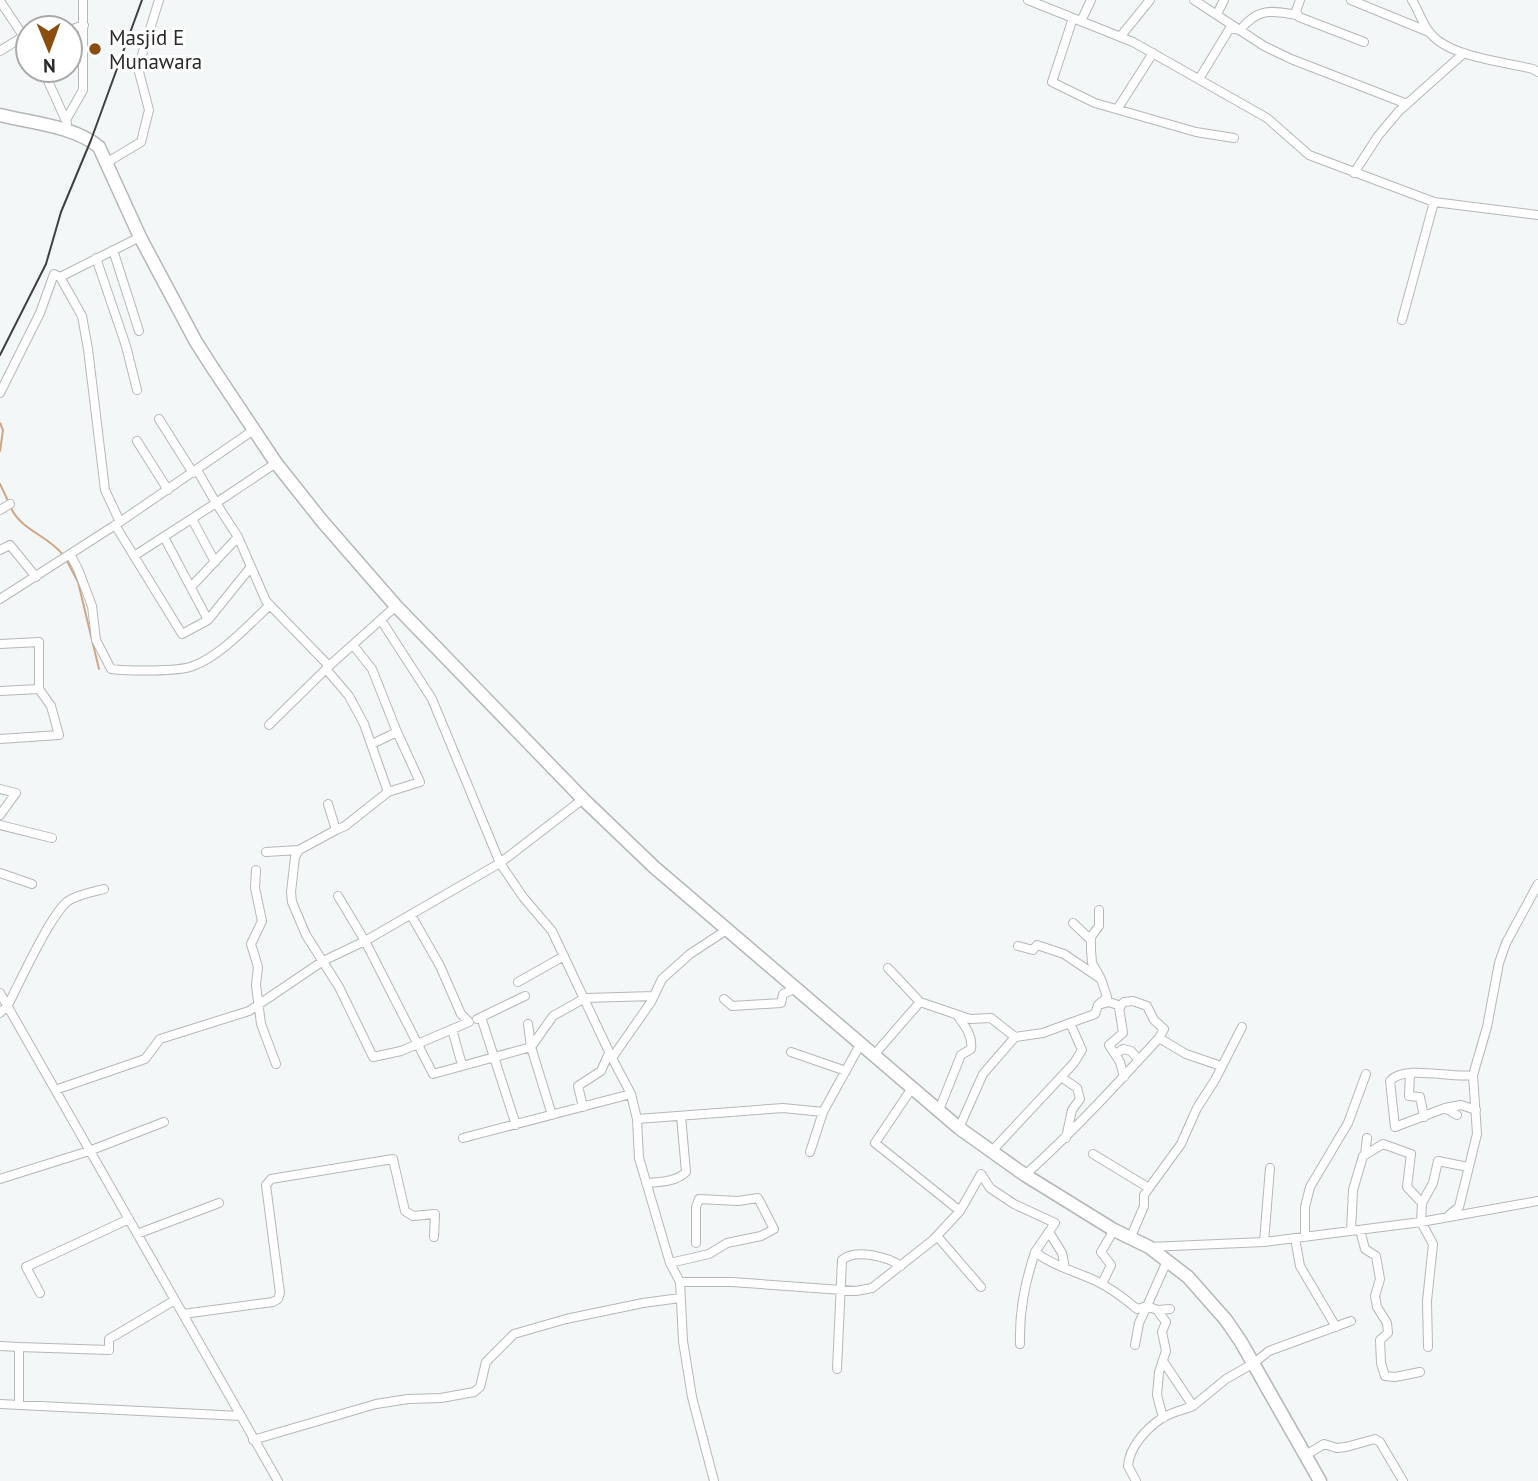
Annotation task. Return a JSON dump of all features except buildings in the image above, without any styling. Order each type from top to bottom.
[{"type":"highway","points":[[0,115],[68,126],[99,148],[140,237],[196,342],[276,463],[396,606],[583,799],[654,867],[959,1128],[1025,1175],[1114,1230],[1149,1247],[1188,1277],[1226,1320],[1254,1363],[1320,1481]]},
{"type":"street","points":[[106,163],[141,142],[149,110],[138,68],[159,0]]},
{"type":"street","points":[[1028,0],[1047,4],[1153,53],[1267,118],[1309,155],[1434,202],[1538,215]]},
{"type":"street","points":[[1091,0],[1077,20],[1052,82],[1095,103],[1196,132],[1234,138]]},
{"type":"street","points":[[1120,37],[1150,0]]},
{"type":"street","points":[[1194,0],[1264,46],[1407,104]]},
{"type":"street","points":[[1217,14],[1224,0]]},
{"type":"street","points":[[1297,15],[1300,0]]},
{"type":"street","points":[[1352,0],[1429,32]]},
{"type":"street","points":[[1412,0],[1429,32],[1441,44],[1464,53],[1538,72]]},
{"type":"street","points":[[0,1],[14,22]]},
{"type":"street","points":[[1240,30],[1249,19],[1265,12],[1297,15],[1364,42]]},
{"type":"street","points":[[1199,79],[1230,28],[1240,30]]},
{"type":"street","points":[[1118,108],[1153,53]]},
{"type":"street","points":[[1353,173],[1378,136],[1407,104],[1464,53]]},
{"type":"street","points":[[49,84],[68,126]]},
{"type":"street","points":[[68,126],[83,84]]},
{"type":"street","points":[[1402,320],[1434,202]]},
{"type":"street","points":[[60,277],[140,237]]},
{"type":"street","points":[[113,250],[139,331]]},
{"type":"street","points":[[96,258],[126,346],[137,390]]},
{"type":"street","points":[[0,393],[40,313],[54,274],[60,277],[82,316],[104,490],[134,556],[181,634],[208,620],[250,568]]},
{"type":"street","points":[[159,419],[238,537],[250,568],[270,605],[328,667],[349,696],[372,744],[388,792]]},
{"type":"street","points":[[0,599],[169,490],[255,429]]},
{"type":"street","points":[[137,441],[169,490]]},
{"type":"street","points":[[134,556],[276,463]]},
{"type":"street","points":[[0,510],[10,503]]},
{"type":"street","points":[[192,519],[215,562]]},
{"type":"street","points":[[164,537],[208,620]]},
{"type":"street","points":[[191,587],[238,537]]},
{"type":"street","points":[[0,550],[10,545],[36,577]]},
{"type":"street","points":[[70,554],[92,606],[96,640],[111,669],[190,668],[216,652],[270,605]]},
{"type":"street","points":[[269,724],[396,606]]},
{"type":"street","points":[[381,620],[432,699],[499,863],[552,931],[610,1056],[631,1094],[639,1158],[670,1263],[680,1282],[683,1341],[692,1398],[713,1481]]},
{"type":"street","points":[[0,644],[39,642],[39,689],[51,706],[59,735],[0,739]]},
{"type":"street","points":[[266,852],[299,850],[345,826],[388,792],[420,782],[372,669],[353,645]]},
{"type":"street","points":[[0,691],[39,689]]},
{"type":"street","points":[[372,744],[397,732]]},
{"type":"street","points":[[0,789],[16,793],[0,815]]},
{"type":"street","points":[[55,1090],[145,1059],[160,1039],[249,1011],[323,961],[365,941],[499,863],[583,799]]},
{"type":"street","points":[[327,804],[336,830]]},
{"type":"street","points":[[0,825],[52,838]]},
{"type":"street","points":[[299,850],[294,867],[292,902],[306,935],[339,987],[373,1057],[401,1051],[524,996]]},
{"type":"street","points":[[256,870],[255,888],[262,921],[251,944],[258,967],[256,985],[261,1024],[276,1064]]},
{"type":"street","points":[[0,873],[32,884]]},
{"type":"street","points":[[1441,1218],[1454,1213],[1459,1207],[1477,1134],[1473,1074],[1487,1027],[1499,963],[1506,943],[1538,884]]},
{"type":"street","points":[[0,1013],[8,1005],[65,904],[76,897],[104,889]]},
{"type":"street","points":[[338,896],[365,941],[433,1074],[531,1047],[553,1016],[585,998],[654,996]]},
{"type":"street","points":[[959,1128],[983,1074],[1015,1037],[1043,1033],[1095,1014],[1098,1005],[1107,997],[1092,963],[1091,940],[1099,926],[1099,910]]},
{"type":"street","points":[[411,915],[440,966],[461,1014],[469,1022]]},
{"type":"street","points":[[1073,923],[1091,940]]},
{"type":"street","points":[[583,1107],[578,1086],[601,1071],[654,996],[662,979],[690,954],[728,929]]},
{"type":"street","points":[[1018,946],[1033,950],[1037,945],[1064,954],[1101,979]]},
{"type":"street","points":[[518,982],[564,956]]},
{"type":"street","points":[[888,968],[920,1002],[970,1019],[991,1018],[1015,1037]]},
{"type":"street","points":[[724,999],[732,1006],[781,1003],[783,994],[797,988]]},
{"type":"street","points":[[0,993],[278,1481]]},
{"type":"street","points":[[1025,1175],[1066,1138],[1124,1077],[1164,1030],[1154,1020],[1147,1006],[1133,1001],[1124,1002],[1121,1006],[1123,1033],[1109,1045],[1120,1062],[1124,1077]]},
{"type":"street","points":[[874,1055],[920,1002]]},
{"type":"street","points":[[1098,1005],[1109,1002],[1121,1006]]},
{"type":"street","points":[[939,1110],[961,1055],[971,1049],[972,1042],[967,1029],[957,1016]]},
{"type":"street","points":[[481,1017],[516,1125]]},
{"type":"street","points":[[991,1152],[1074,1063],[1082,1050],[1070,1023]]},
{"type":"street","points":[[528,1024],[531,1047],[552,1115]]},
{"type":"street","points":[[1130,1238],[1144,1206],[1144,1195],[1181,1144],[1197,1108],[1215,1080],[1242,1027]]},
{"type":"street","points":[[452,1029],[462,1065]]},
{"type":"street","points":[[1159,1038],[1186,1054],[1221,1066]]},
{"type":"street","points":[[810,1152],[823,1112],[861,1043]]},
{"type":"street","points":[[1115,1054],[1123,1049],[1131,1051],[1139,1060]]},
{"type":"street","points":[[791,1052],[846,1070]]},
{"type":"street","points":[[1410,1073],[1409,1096],[1420,1097],[1424,1117]]},
{"type":"street","points":[[1473,1074],[1464,1077],[1440,1073],[1394,1076],[1390,1081],[1393,1119],[1395,1127],[1445,1108],[1461,1105],[1476,1110]]},
{"type":"street","points":[[1336,1327],[1300,1266],[1300,1237],[1310,1187],[1348,1123],[1366,1074]]},
{"type":"street","points":[[1061,1077],[1077,1088],[1080,1099],[1072,1110],[1066,1138]]},
{"type":"street","points":[[912,1088],[875,1143],[960,1211]]},
{"type":"street","points":[[463,1138],[631,1094]]},
{"type":"street","points":[[636,1119],[783,1108],[823,1112]]},
{"type":"street","points":[[1445,1108],[1457,1115]]},
{"type":"street","points":[[646,1183],[669,1181],[686,1172],[681,1116]]},
{"type":"street","points":[[0,1179],[89,1151],[164,1122]]},
{"type":"street","points":[[1367,1138],[1365,1155],[1353,1190],[1356,1230],[1365,1249],[1376,1256],[1380,1279],[1375,1296],[1377,1307],[1387,1322],[1388,1332],[1380,1339],[1385,1376],[1395,1377],[1420,1372]]},
{"type":"street","points":[[1365,1155],[1383,1144],[1411,1154],[1407,1187],[1422,1203]]},
{"type":"street","points":[[1093,1154],[1149,1188]]},
{"type":"street","points":[[183,1314],[273,1302],[278,1299],[280,1293],[266,1185],[271,1179],[393,1159],[405,1211],[413,1216],[435,1214],[434,1237]]},
{"type":"street","points":[[1428,1348],[1427,1301],[1433,1244],[1421,1222],[1422,1203],[1433,1183],[1438,1161],[1468,1167]]},
{"type":"street","points":[[1264,1242],[1270,1168]]},
{"type":"street","points":[[680,1282],[732,1282],[840,1290],[872,1288],[937,1236],[960,1211],[981,1174],[990,1188],[997,1193],[1055,1223],[1035,1252],[1023,1289],[1019,1319],[1020,1344]]},
{"type":"street","points":[[670,1263],[709,1254],[727,1243],[761,1236],[774,1229],[758,1198],[738,1201],[699,1199],[696,1207],[696,1243]]},
{"type":"street","points":[[1149,1247],[1264,1242],[1421,1222],[1538,1201]]},
{"type":"street","points":[[137,1234],[219,1203]]},
{"type":"street","points":[[40,1293],[26,1267],[129,1219]]},
{"type":"street","points":[[1102,1284],[1111,1265],[1101,1252],[1114,1230]]},
{"type":"street","points":[[1049,1232],[1062,1253],[1065,1268]]},
{"type":"street","points":[[937,1236],[981,1287]]},
{"type":"street","points":[[1035,1252],[1047,1261],[1102,1284],[1137,1309],[1147,1306],[1157,1310],[1170,1309]]},
{"type":"street","points":[[837,1369],[842,1260],[845,1256],[880,1256],[901,1266]]},
{"type":"street","points":[[1135,1345],[1139,1322],[1167,1261]]},
{"type":"street","points":[[253,1440],[376,1404],[474,1392],[480,1387],[486,1362],[514,1334],[566,1319],[680,1298]]},
{"type":"street","points":[[0,1346],[109,1350],[109,1339],[175,1300]]},
{"type":"street","points":[[1157,1310],[1166,1322],[1162,1332],[1166,1351],[1159,1372],[1157,1395],[1163,1418]]},
{"type":"street","points":[[1136,1481],[1128,1466],[1128,1459],[1143,1435],[1163,1418],[1194,1406],[1226,1379],[1269,1351],[1351,1321]]},
{"type":"street","points":[[19,1347],[19,1405]]},
{"type":"street","points":[[1163,1361],[1194,1406]]},
{"type":"street","points":[[0,1404],[241,1416]]},
{"type":"street","points":[[1306,1455],[1324,1444],[1336,1448],[1375,1439],[1380,1442],[1403,1481]]},
{"type":"waterway","points":[[0,423],[3,430],[0,451]]},
{"type":"waterway","points":[[0,484],[9,503]]},
{"type":"waterway","points":[[11,508],[22,522],[63,555]]},
{"type":"waterway","points":[[66,559],[78,582],[99,669]]},
{"type":"railway","points":[[0,355],[46,264],[61,212],[91,140],[142,0]]},
{"type":"place","name":"Masjid E Munawara","points":[[95,49]]}]
